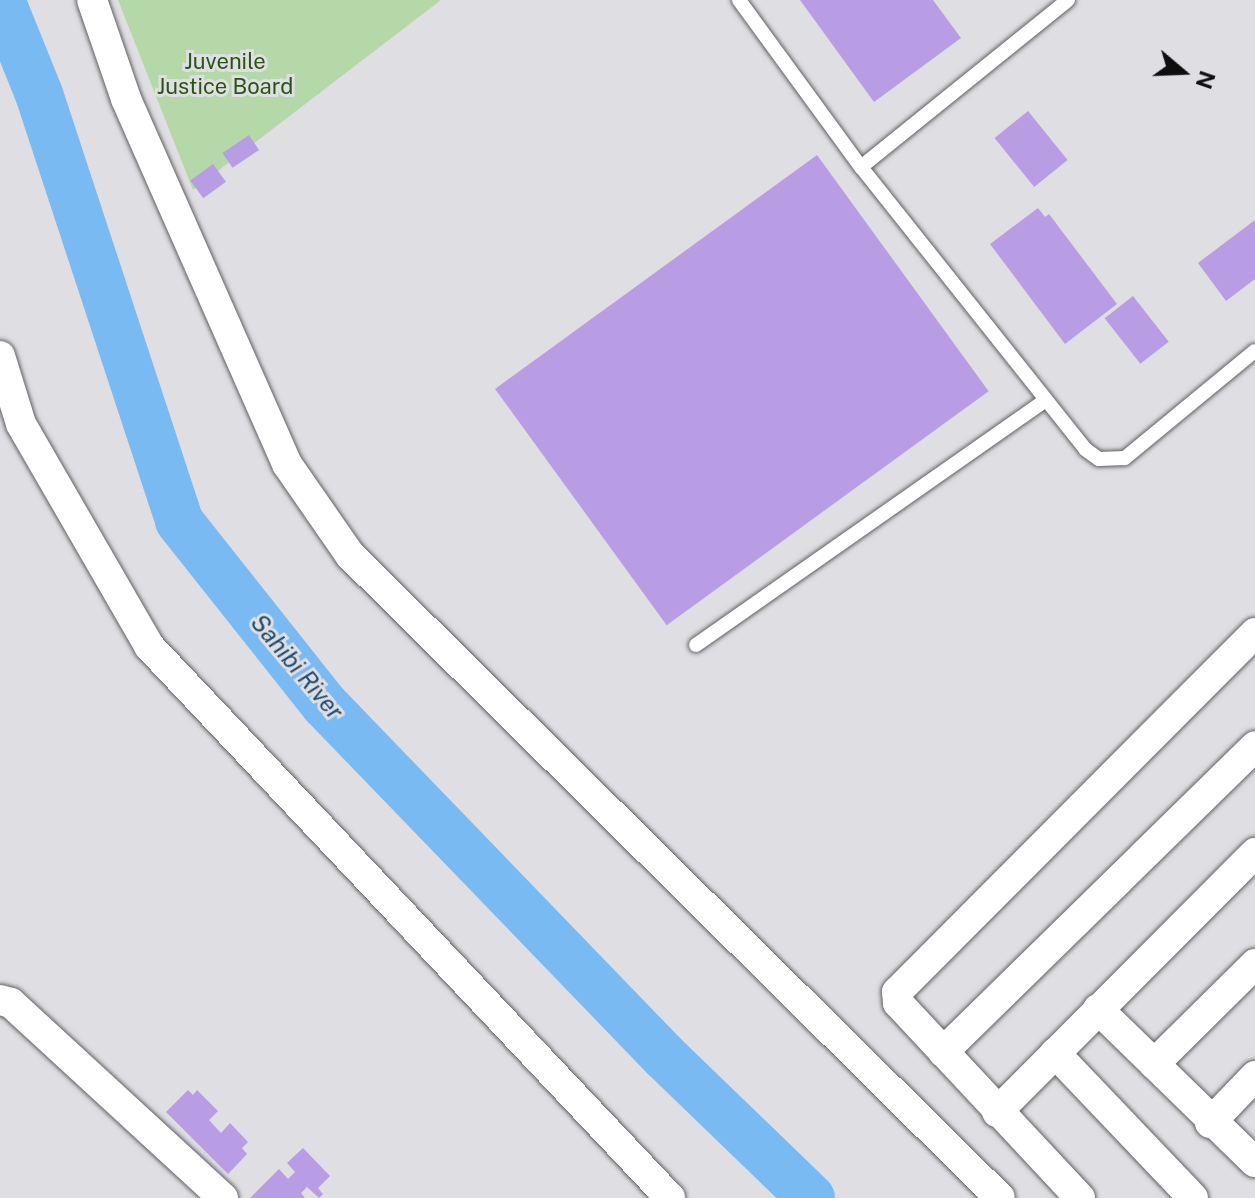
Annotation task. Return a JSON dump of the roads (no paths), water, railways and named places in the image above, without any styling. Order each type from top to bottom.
[{"type":"street","points":[[92,0],[126,99],[287,464],[350,555],[1000,1198]]},
{"type":"street","points":[[0,356],[21,424],[149,646],[670,1198]]},
{"type":"street","points":[[1080,1198],[898,1003],[901,986],[1255,633]]},
{"type":"street","points":[[943,1052],[1255,746]]},
{"type":"street","points":[[997,1112],[1255,853]]},
{"type":"street","points":[[1154,1064],[1255,964]]},
{"type":"street","points":[[0,1000],[11,1003],[223,1198]]},
{"type":"street","points":[[1098,1009],[1210,1123],[1255,1162]]},
{"type":"street","points":[[1055,1053],[1193,1198]]},
{"type":"street","points":[[1210,1123],[1255,1076]]},
{"type":"lane","points":[[739,0],[861,167],[1085,449],[1113,462],[1255,351]]},
{"type":"lane","points":[[861,167],[1068,0]]},
{"type":"lane","points":[[696,645],[1046,400]]},
{"type":"waterway","name":"Sahibi River","points":[[1,0],[39,94],[179,521],[325,705],[665,1057],[811,1198]]},
{"type":"park label","name":"Juvenile Justice Board","points":[[225,74]]}]
